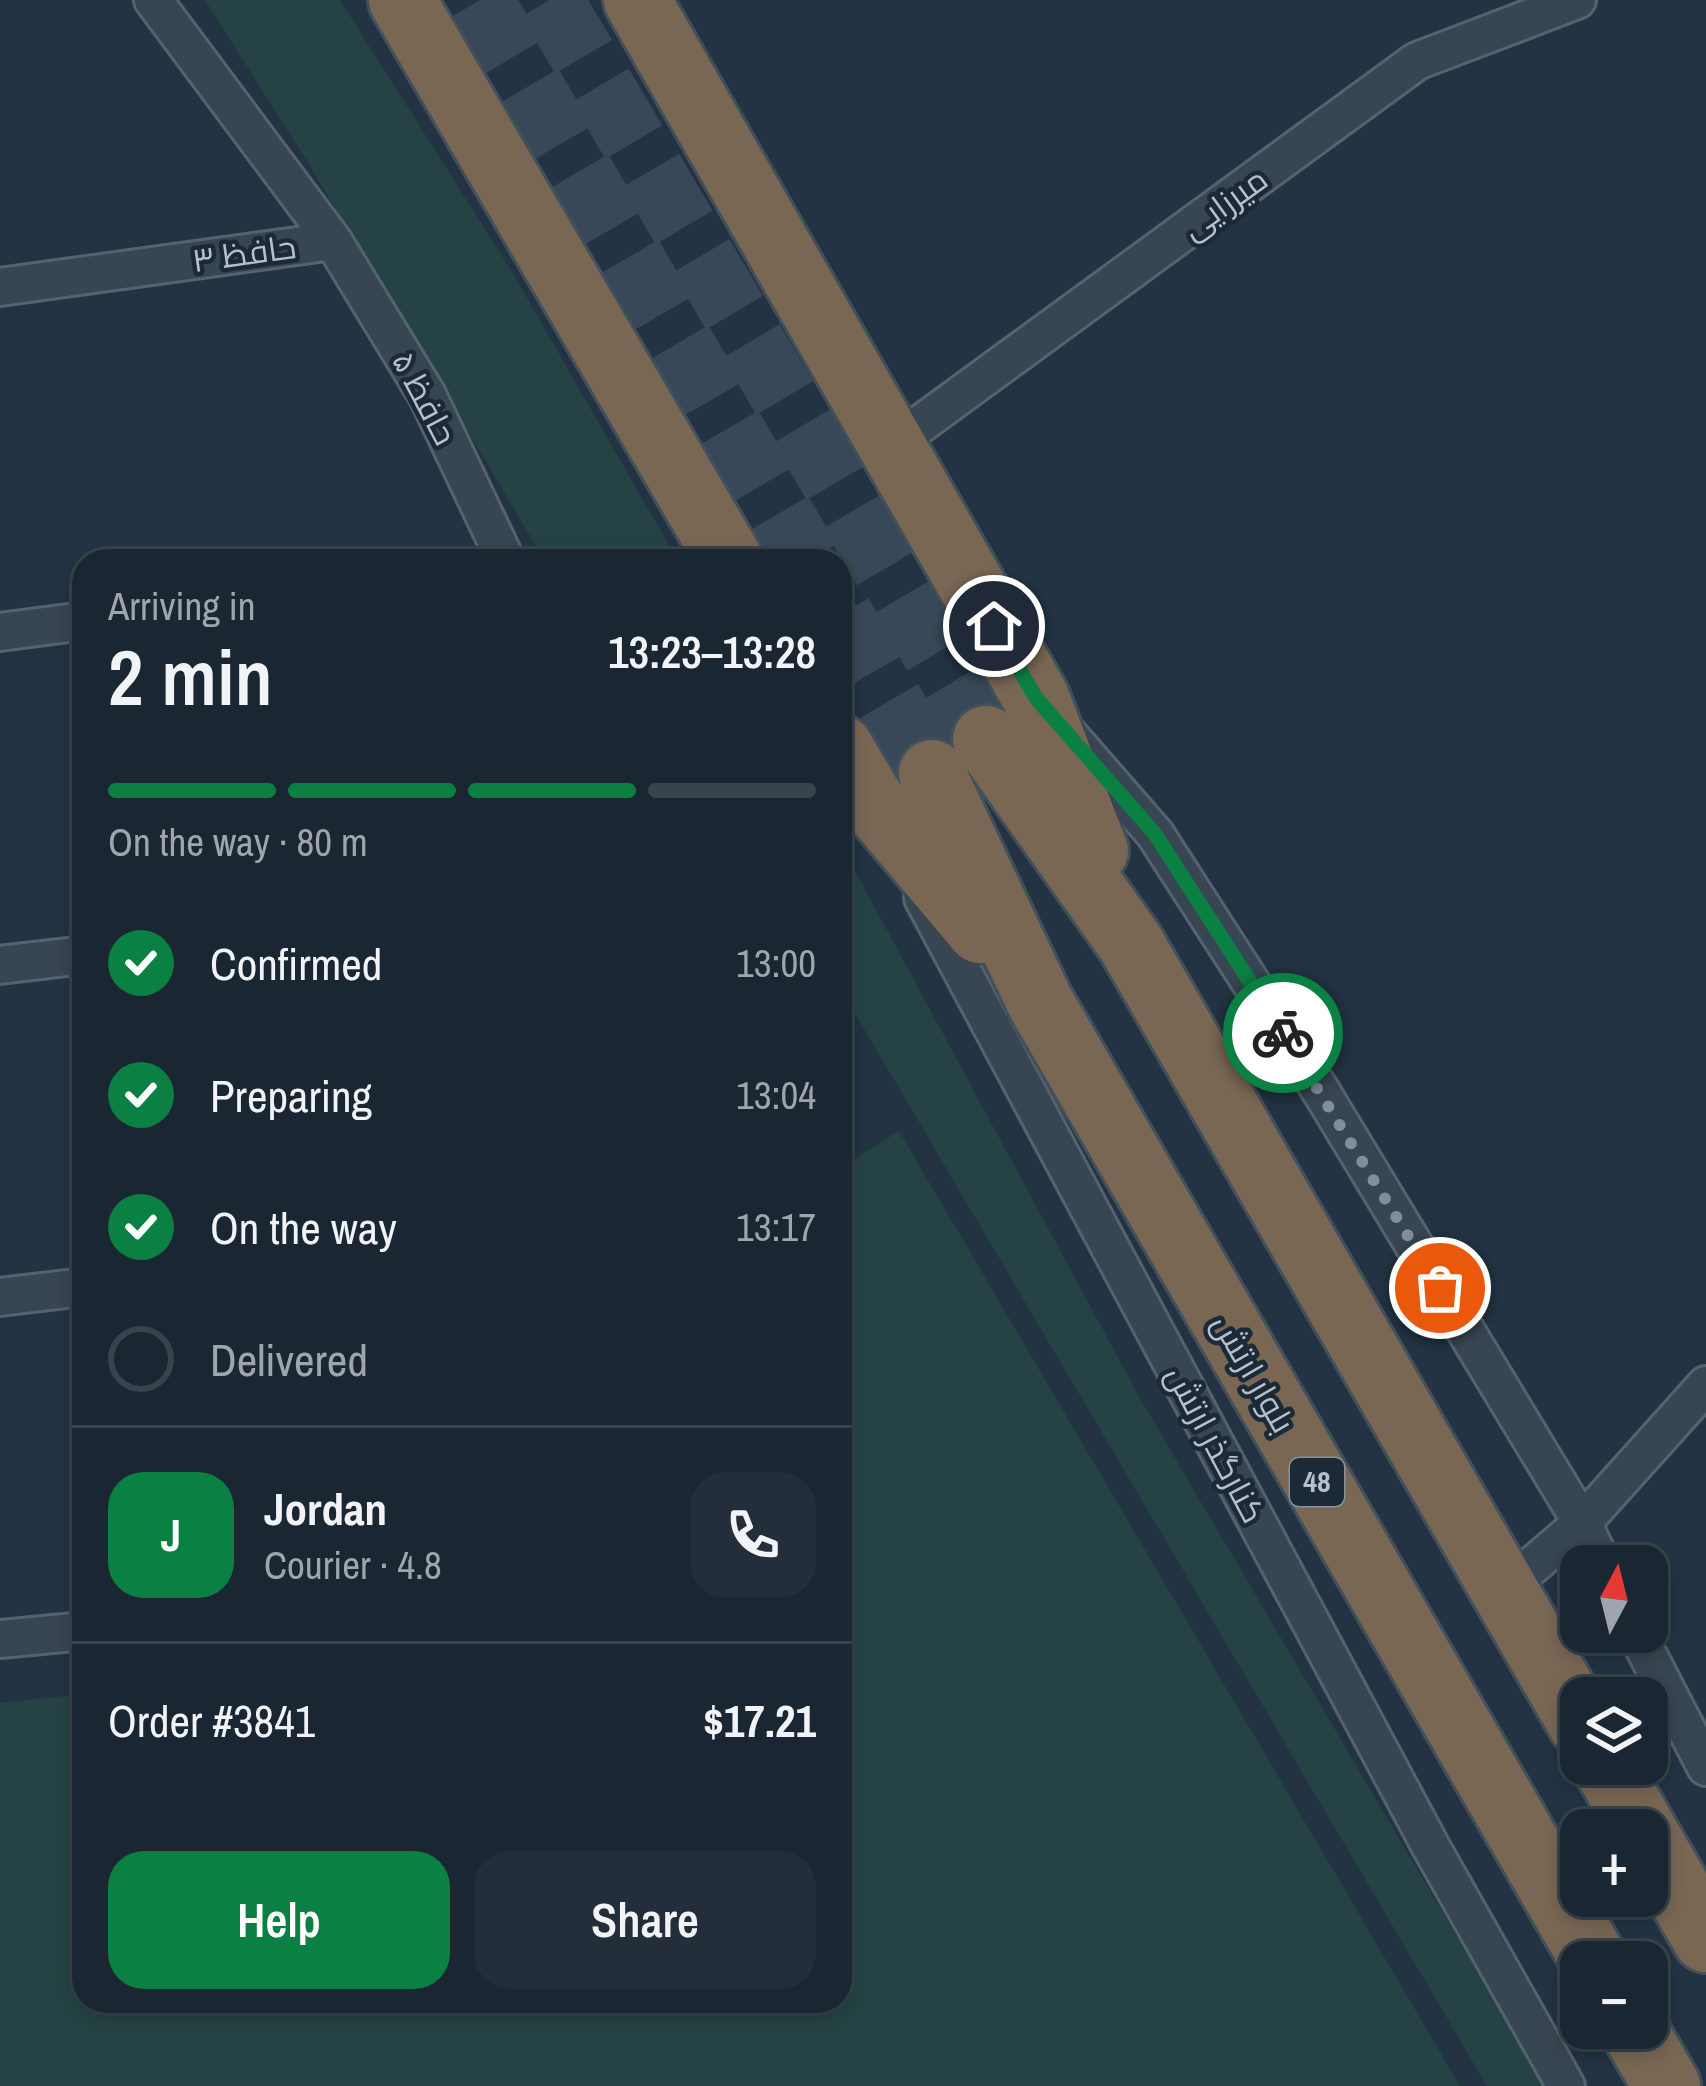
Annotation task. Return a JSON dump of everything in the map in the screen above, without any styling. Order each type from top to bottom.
[{"type":"highway","points":[[402,0],[723,549]]},
{"type":"highway","points":[[637,0],[1036,698],[1131,944]]},
{"type":"highway","name":"بلوار ارتش","points":[[1560,1687],[1131,944],[959,756],[1040,1002],[1583,1941]]},
{"type":"highway","points":[[855,774],[1040,1002]]},
{"type":"highway","points":[[1668,1873],[1706,1939]]},
{"type":"highway","points":[[1645,2049],[1667,2086]]},
{"type":"street","name":"حافظ ۳","points":[[0,287],[333,241],[153,0]]},
{"type":"street","name":"میرزایی","points":[[892,445],[1418,61],[1577,0]]},
{"type":"street","name":"حافظ ۵","points":[[333,241],[427,395],[500,549]]},
{"type":"street","points":[[0,632],[72,623]]},
{"type":"street","points":[[1036,698],[1155,834],[1322,1093],[1593,1545]]},
{"type":"street","name":"کنارگذر ارتش","points":[[855,774],[1431,1846],[1566,2086]]},
{"type":"street","points":[[0,965],[72,956]]},
{"type":"street","points":[[0,1297],[72,1288]]},
{"type":"street","points":[[1504,1590],[1582,1523],[1706,1385]]},
{"type":"street","points":[[0,1639],[72,1632]]},
{"type":"street","points":[[1647,1653],[1706,1767]]},
{"type":"green space","points":[[205,0],[340,0],[514,275],[671,549],[538,549]]},
{"type":"green space","points":[[852,865],[1142,1402],[1545,2086],[1487,2086],[852,1008]]},
{"type":"green space","points":[[899,1131],[1460,2086],[0,2086],[0,1703],[72,1695],[72,2013],[852,2013],[852,1160]]},
{"type":"tunnel","points":[[480,0],[801,549]]},
{"type":"tunnel","points":[[550,0],[986,739]]},
{"type":"tunnel","points":[[852,636],[932,773]]},
{"type":"way so far","points":[[1283,1033],[1440,1288]]},
{"type":"route","points":[[994,626],[1036,698],[1155,834],[1283,1033]]}]
